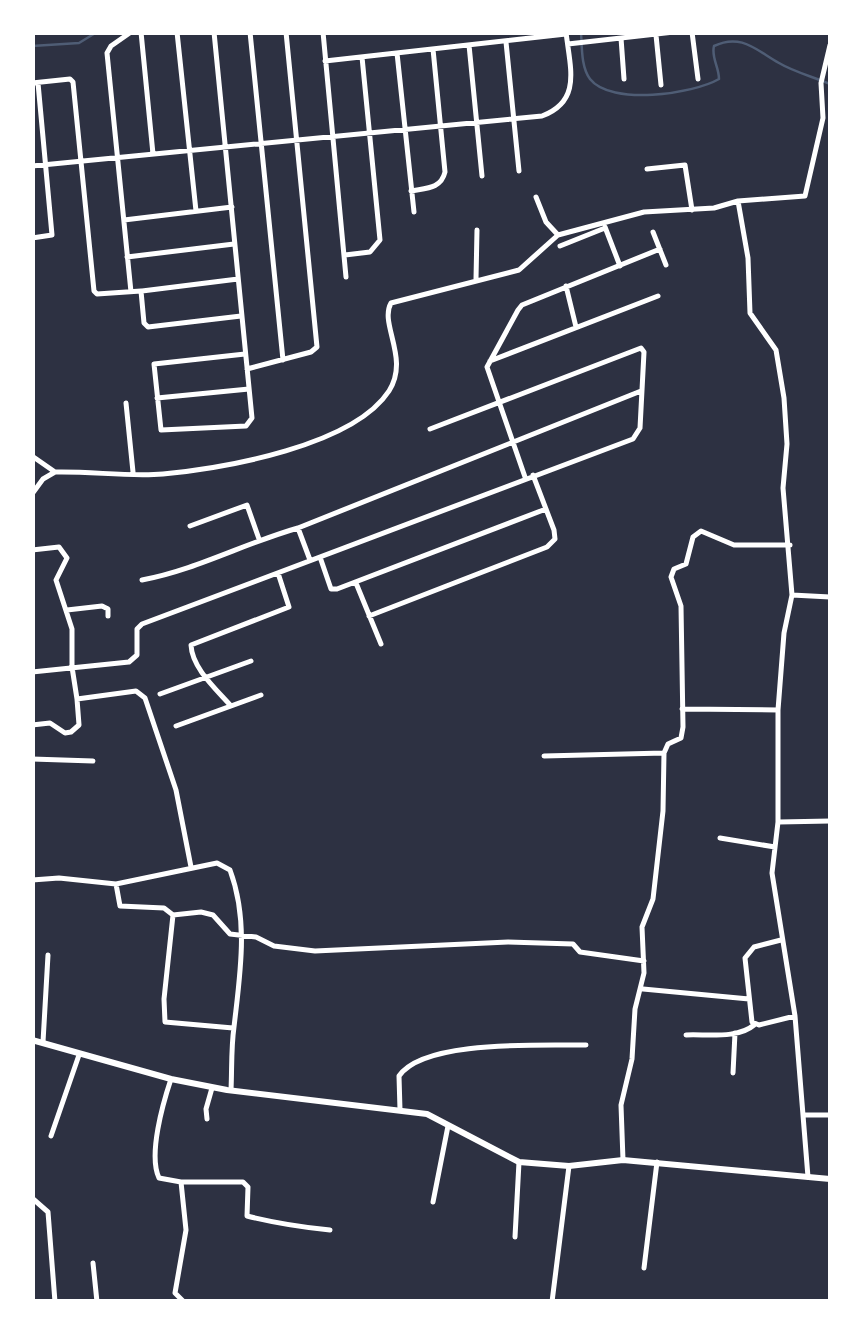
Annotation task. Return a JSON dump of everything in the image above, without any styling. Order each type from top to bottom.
[{"type":"street","points":[[131,32],[107,53],[131,292]]},
{"type":"street","points":[[140,32],[153,154]]},
{"type":"street","points":[[177,32],[196,211]]},
{"type":"street","points":[[214,32],[252,418],[246,426],[165,432],[160,425],[156,398],[153,366],[157,362],[245,354]]},
{"type":"street","points":[[250,32],[283,360]]},
{"type":"street","points":[[247,369],[311,352],[316,347],[286,32]]},
{"type":"street","points":[[322,32],[346,277]]},
{"type":"street","points":[[568,44],[674,32]]},
{"type":"street","points":[[692,32],[698,78]]},
{"type":"street","points":[[32,166],[542,116],[556,111],[571,90],[567,33],[325,61]]},
{"type":"street","points":[[656,35],[661,85]]},
{"type":"street","points":[[621,38],[624,80]]},
{"type":"street","points":[[506,42],[519,171]]},
{"type":"street","points":[[32,494],[43,479],[56,472],[160,474],[268,456],[324,440],[372,406],[392,385],[398,354],[386,312],[391,302],[519,270],[558,235],[658,209],[692,210],[738,201],[805,196],[823,118],[821,83],[830,45]]},
{"type":"street","points":[[468,46],[482,176]]},
{"type":"street","points":[[411,191],[436,186],[445,172],[433,49]]},
{"type":"street","points":[[397,53],[414,212]]},
{"type":"street","points":[[345,255],[370,252],[380,240],[362,57]]},
{"type":"street","points":[[32,238],[52,236],[35,83],[70,79],[83,160],[94,291],[131,292],[238,279]]},
{"type":"street","points":[[647,169],[685,165],[692,210]]},
{"type":"street","points":[[536,196],[546,222],[558,235]]},
{"type":"street","points":[[738,201],[748,258],[750,312],[776,350],[784,398],[787,444],[783,488],[792,594],[784,633],[778,710],[778,822],[772,873],[794,1016],[808,1178]]},
{"type":"street","points":[[124,220],[232,207]]},
{"type":"street","points":[[560,246],[604,226]]},
{"type":"street","points":[[604,226],[620,266]]},
{"type":"street","points":[[476,279],[477,230]]},
{"type":"street","points":[[653,232],[666,265]]},
{"type":"street","points":[[127,257],[235,244]]},
{"type":"street","points":[[369,616],[547,547],[555,540],[546,509],[511,441],[487,362],[522,305],[660,249]]},
{"type":"street","points":[[566,286],[576,327]]},
{"type":"street","points":[[141,291],[144,322],[148,326],[242,316]]},
{"type":"street","points":[[487,362],[658,296]]},
{"type":"street","points":[[32,672],[130,662],[137,655],[137,629],[142,624],[633,439],[640,428],[644,352],[641,348],[430,429]]},
{"type":"street","points":[[156,398],[249,389]]},
{"type":"street","points":[[142,580],[298,528],[641,391]]},
{"type":"street","points":[[126,403],[133,472]]},
{"type":"street","points":[[32,456],[56,472]]},
{"type":"street","points":[[190,526],[247,505],[259,539]]},
{"type":"street","points":[[320,557],[331,589],[356,583],[546,509]]},
{"type":"street","points":[[298,528],[310,560]]},
{"type":"street","points":[[623,1160],[621,1106],[641,988],[644,961],[640,940],[653,898],[663,810],[664,753],[668,744],[680,738],[680,606],[671,578],[674,570],[686,564],[694,535],[704,531],[734,545],[790,545]]},
{"type":"street","points":[[32,550],[50,546],[65,552],[66,563],[56,580],[72,629],[79,725],[65,733],[50,724],[32,725]]},
{"type":"street","points":[[230,706],[205,678],[190,652],[191,645],[288,607],[278,573]]},
{"type":"street","points":[[356,583],[381,644]]},
{"type":"street","points":[[792,594],[830,596]]},
{"type":"street","points":[[67,610],[102,606],[108,609],[108,616]]},
{"type":"street","points":[[160,694],[251,661]]},
{"type":"street","points":[[77,700],[136,691],[145,698],[176,790],[191,866]]},
{"type":"street","points":[[176,726],[261,696]]},
{"type":"street","points":[[682,709],[778,710]]},
{"type":"street","points":[[544,756],[664,753]]},
{"type":"street","points":[[32,759],[93,761]]},
{"type":"street","points":[[778,822],[830,821]]},
{"type":"street","points":[[720,838],[774,848]]},
{"type":"street","points":[[32,880],[59,878],[116,884],[191,866],[218,863],[230,870],[241,934],[242,975],[231,1090]]},
{"type":"street","points":[[116,884],[120,906],[164,908],[172,915],[214,915],[230,934],[274,946],[315,951],[497,943],[572,944],[580,952],[644,961]]},
{"type":"street","points":[[172,915],[164,1020],[234,1028]]},
{"type":"street","points":[[754,1024],[745,958],[754,946],[781,940]]},
{"type":"street","points":[[43,1044],[48,955]]},
{"type":"street","points":[[641,988],[749,999]]},
{"type":"street","points":[[686,1035],[745,1032],[754,1024],[794,1016]]},
{"type":"street","points":[[733,1072],[735,1033]]},
{"type":"street","points":[[32,1040],[212,1087],[427,1114],[519,1162],[569,1166],[623,1160],[830,1179]]},
{"type":"street","points":[[400,1110],[399,1076],[418,1059],[488,1047],[586,1045]]},
{"type":"street","points":[[50,1136],[79,1055]]},
{"type":"street","points":[[171,1079],[161,1109],[155,1168],[159,1178],[244,1182],[248,1187],[247,1216],[270,1219],[278,1225],[330,1230]]},
{"type":"street","points":[[206,1119],[212,1087]]},
{"type":"street","points":[[804,1115],[830,1115]]},
{"type":"street","points":[[433,1202],[448,1123]]},
{"type":"street","points":[[514,1237],[519,1162]]},
{"type":"street","points":[[644,1268],[657,1162]]},
{"type":"street","points":[[552,1302],[569,1166]]},
{"type":"street","points":[[181,1182],[186,1230],[174,1294],[184,1302]]},
{"type":"street","points":[[32,1198],[48,1212],[55,1302]]},
{"type":"street","points":[[93,1263],[97,1302]]},
{"type":"waterway","points":[[32,46],[79,43],[97,32]]},
{"type":"waterway","points":[[581,32],[587,74],[601,87],[615,92],[672,93],[719,79],[714,46],[732,41],[830,84]]}]
